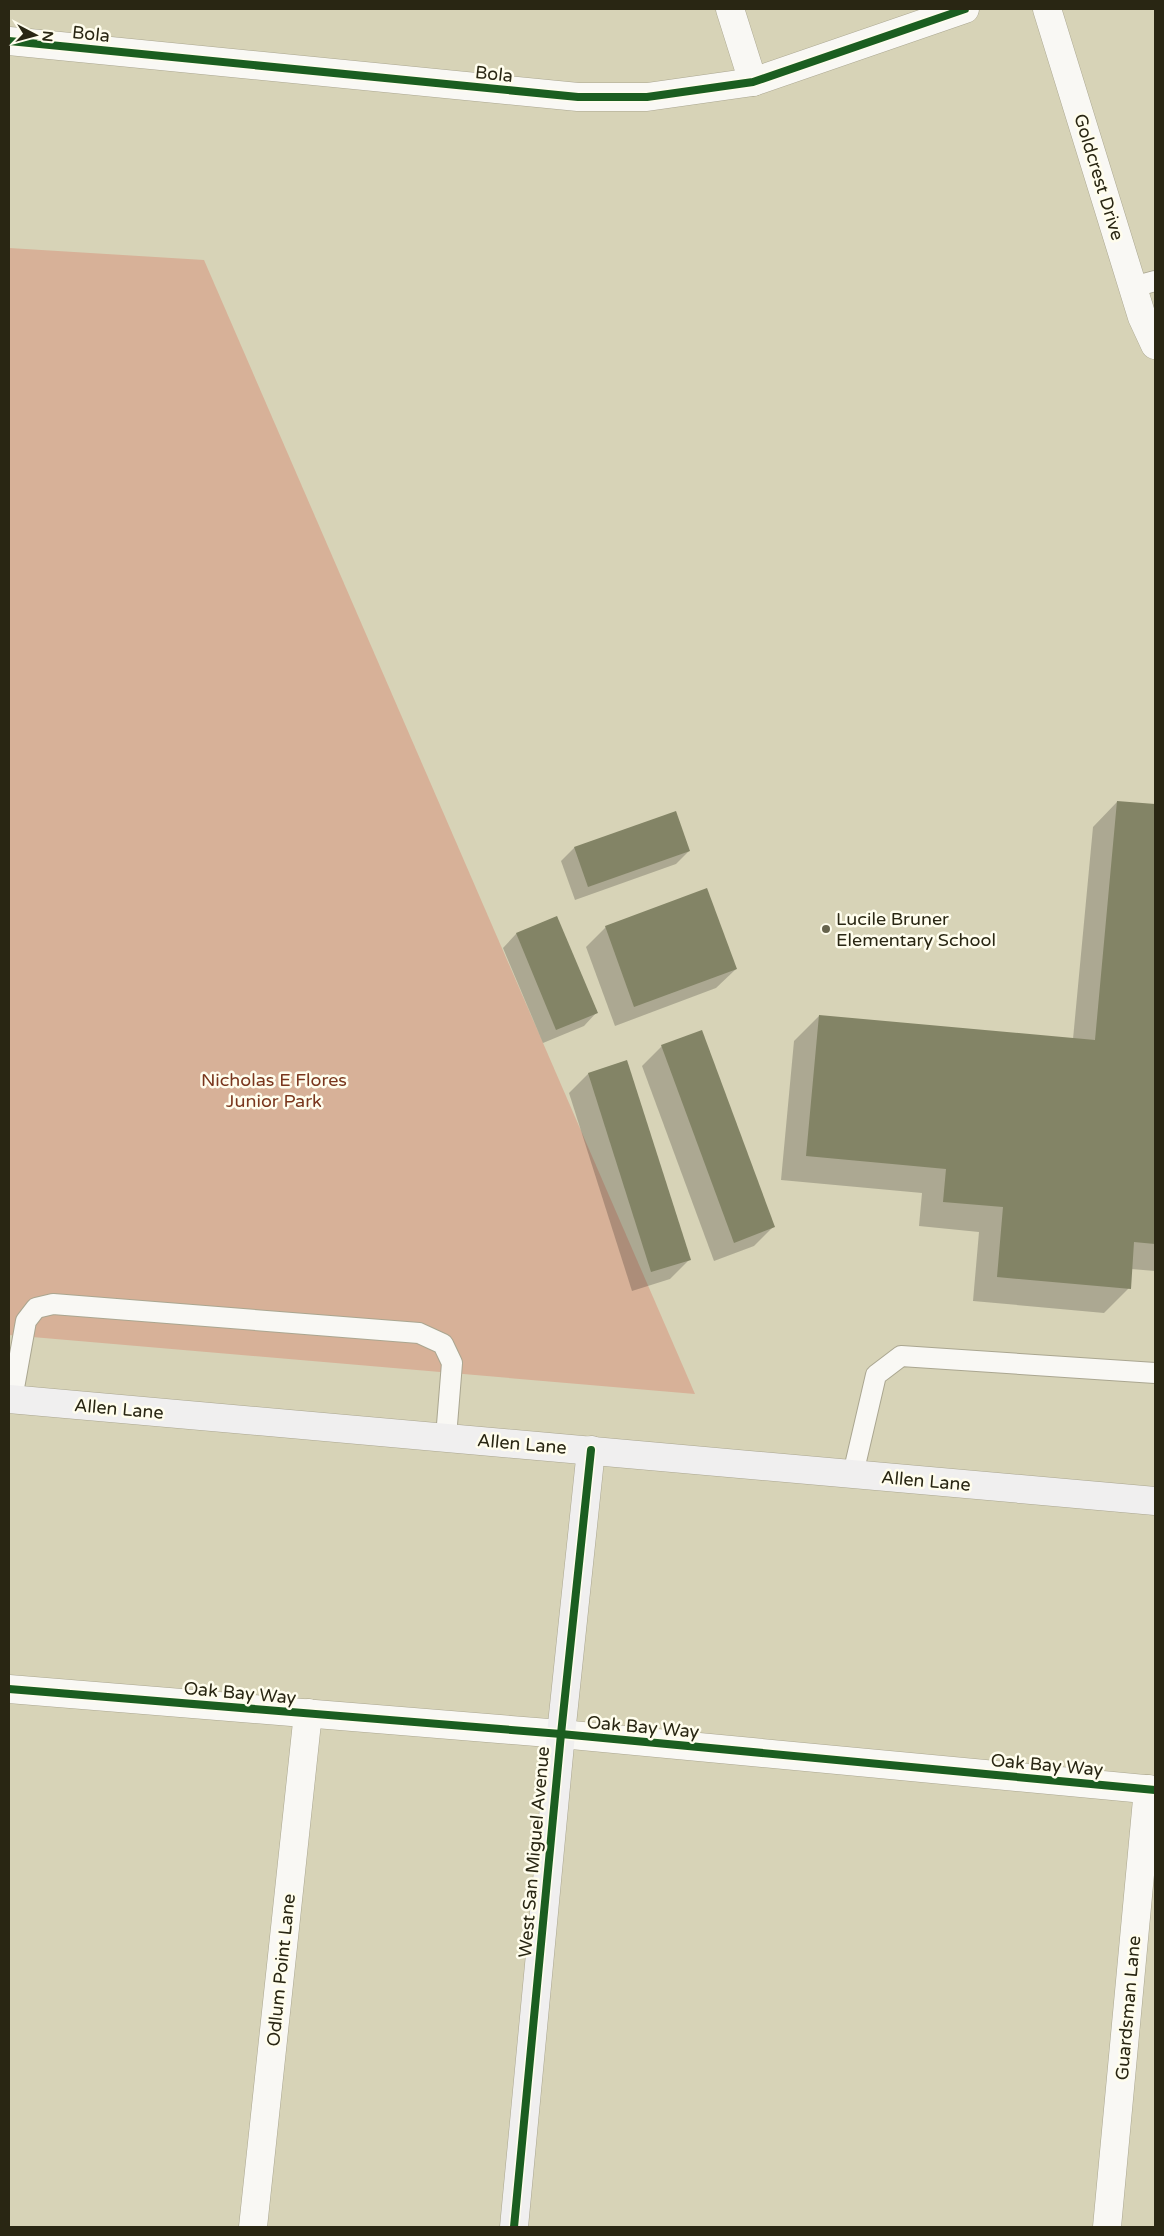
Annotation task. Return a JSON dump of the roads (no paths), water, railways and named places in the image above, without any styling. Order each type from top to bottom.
[{"type":"main road","name":"Allen Lane","points":[[10,1399],[1155,1502]]},
{"type":"main road","name":"West San Miguel Avenue","points":[[514,2227],[561,1734],[591,1450]]},
{"type":"street","points":[[730,9],[753,82]]},
{"type":"street","name":"Bola","points":[[9,41],[578,97],[647,97],[753,82],[965,9]]},
{"type":"street","name":"Goldcrest Drive","points":[[1047,9],[1144,284],[1142,317],[1155,345]]},
{"type":"street","name":"Oak Bay Way","points":[[9,1689],[561,1734],[1152,1790]]},
{"type":"street","name":"Odlum Point Lane","points":[[253,2227],[308,1713]]},
{"type":"street","name":"Guardsman Lane","points":[[1107,2227],[1152,1790]]},
{"type":"lane","points":[[10,1399],[26,1321],[36,1308],[53,1304],[419,1333],[443,1344],[452,1363],[446,1437]]},
{"type":"lane","points":[[853,1474],[876,1375],[901,1356],[1155,1373]]},
{"type":"place","name":"Lucile Bruner Elementary School","points":[[826,929]]},
{"type":"park label","name":"Nicholas E Flores Junior Park","points":[[274,1090]]}]
